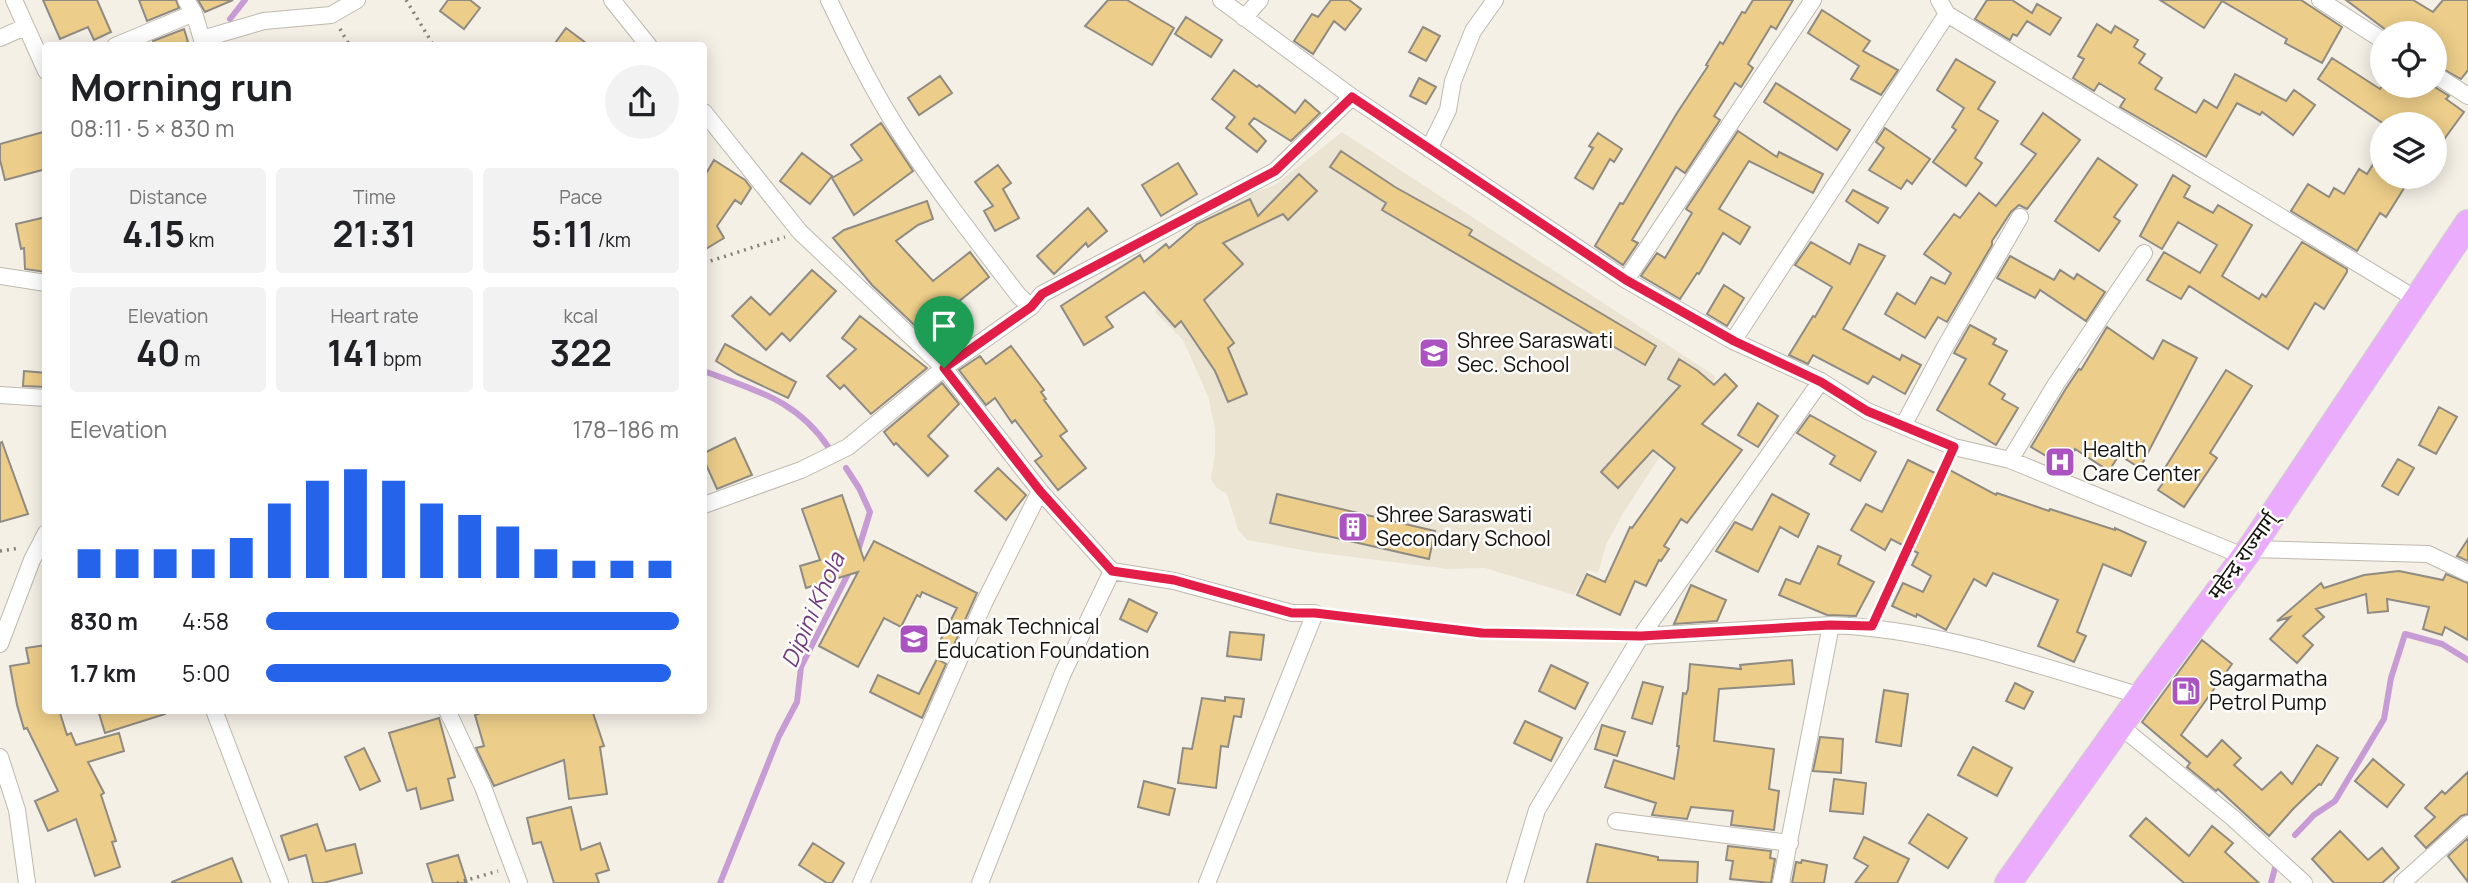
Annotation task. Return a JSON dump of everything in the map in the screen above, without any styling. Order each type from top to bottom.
[{"type":"highway","name":"महेन्द्र राज्मार्ग्","points":[[2008,883],[2247,553],[2468,223]]},
{"type":"street","points":[[13,0],[42,63]]},
{"type":"street","points":[[206,42],[264,21],[331,15],[357,0]]},
{"type":"street","points":[[612,0],[646,42]]},
{"type":"street","points":[[828,0],[902,136],[943,197],[1019,296],[1031,307]]},
{"type":"street","points":[[1222,0],[1352,97],[1626,280],[1734,341],[1821,382],[1867,411],[1954,447],[2010,460],[2247,553],[2428,554],[2468,573]]},
{"type":"street","points":[[1244,18],[1260,0]]},
{"type":"street","points":[[1429,149],[1448,110],[1453,81],[1474,31],[1495,0]]},
{"type":"street","points":[[1626,280],[1813,0]]},
{"type":"street","points":[[2320,0],[2370,32]]},
{"type":"street","points":[[123,42],[190,7],[203,42]]},
{"type":"street","points":[[1734,341],[1943,7],[2416,299]]},
{"type":"street","points":[[0,38],[25,27]]},
{"type":"street","points":[[2447,82],[2468,96]]},
{"type":"street","points":[[707,504],[801,470],[848,447],[944,368],[1031,307],[1042,294],[1275,171],[1352,97]]},
{"type":"street","points":[[707,116],[800,232],[944,368],[1040,491],[1112,571],[1174,580],[1292,613],[1315,613],[1207,883]]},
{"type":"street","points":[[1903,426],[1945,346],[2020,217]]},
{"type":"street","points":[[2010,460],[2056,384],[2144,253]]},
{"type":"street","points":[[0,276],[42,282]]},
{"type":"street","points":[[1515,883],[1537,810],[1641,636],[1821,382]]},
{"type":"street","points":[[0,396],[42,398]]},
{"type":"street","points":[[861,883],[984,603],[1040,491]]},
{"type":"street","points":[[0,644],[42,541]]},
{"type":"street","points":[[980,883],[1063,673],[1112,571]]},
{"type":"street","points":[[1641,636],[1830,625],[1872,626],[1979,647],[2141,696]]},
{"type":"street","points":[[1781,883],[1830,625]]},
{"type":"street","points":[[216,714],[280,883]]},
{"type":"street","points":[[449,714],[483,787],[519,883]]},
{"type":"street","points":[[2120,726],[2233,818],[2304,883]]},
{"type":"street","points":[[0,757],[17,810],[27,883]]},
{"type":"street","points":[[1616,821],[1790,843]]},
{"type":"street","points":[[2402,883],[2468,824]]},
{"type":"path","points":[[406,0],[432,42]]},
{"type":"path","points":[[707,262],[800,232]]},
{"type":"path","points":[[1872,626],[1954,447]]},
{"type":"path","points":[[1315,613],[1482,633],[1641,636]]},
{"type":"path","points":[[457,883],[513,866]]},
{"type":"shaded area","name":"Shree Saraswati Sec. School","points":[[1342,132],[1715,376],[1714,384],[1671,439],[1622,515],[1606,545],[1598,573],[1588,570],[1574,595],[1485,568],[1448,569],[1313,552],[1247,540],[1238,530],[1227,494],[1217,488],[1211,479],[1215,428],[1208,396],[1183,340],[1155,312],[1156,307],[1223,248],[1203,214],[1275,185]]},
{"type":"building","points":[[43,0],[97,0],[111,32],[94,40],[88,27],[60,39]]},
{"type":"building","points":[[139,0],[176,0],[179,8],[147,21]]},
{"type":"building","points":[[198,0],[233,0],[205,12]]},
{"type":"building","points":[[448,0],[470,0],[480,8],[464,29],[440,11]]},
{"type":"building","points":[[1108,0],[1127,0],[1174,28],[1152,65],[1085,26]]},
{"type":"building","points":[[1331,0],[1349,0],[1361,9],[1345,30],[1334,21],[1313,54],[1294,41],[1312,14],[1318,17]]},
{"type":"building","points":[[1753,0],[1793,0],[1776,29],[1771,26],[1748,64],[1753,68],[1741,87],[1735,83],[1714,116],[1720,120],[1685,173],[1676,167],[1632,240],[1638,243],[1623,265],[1595,246],[1708,66],[1706,65],[1720,42],[1723,44],[1742,12],[1745,13]]},
{"type":"building","points":[[1987,0],[2012,0],[2032,13],[2037,4],[2061,18],[2050,35],[2027,21],[2017,36],[2013,34],[2010,40],[1975,19]]},
{"type":"building","points":[[2160,0],[2301,0],[2342,27],[2322,63],[2285,43],[2287,39],[2222,1],[2204,28]]},
{"type":"building","points":[[2346,0],[2413,0],[2433,12],[2443,0],[2468,0],[2468,70],[2461,79],[2447,71],[2447,21],[2374,21]]},
{"type":"building","points":[[1822,10],[1870,41],[1863,51],[1898,70],[1881,95],[1851,79],[1859,66],[1808,33]]},
{"type":"building","points":[[1186,17],[1222,40],[1211,57],[1175,34]]},
{"type":"building","points":[[2097,24],[2111,33],[2115,26],[2138,40],[2134,47],[2145,54],[2139,63],[2162,78],[2155,89],[2196,113],[2204,100],[2217,108],[2235,74],[2286,101],[2294,90],[2315,105],[2293,135],[2262,112],[2260,115],[2237,103],[2206,157],[2120,107],[2125,99],[2099,83],[2094,91],[2073,78],[2084,59],[2078,56]]},
{"type":"building","points":[[1423,27],[1440,36],[1426,61],[1409,52]]},
{"type":"building","points":[[566,28],[585,42],[556,42]]},
{"type":"building","points":[[184,29],[188,42],[153,42]]},
{"type":"building","points":[[2332,58],[2370,83],[2370,98],[2447,98],[2464,112],[2447,135],[2447,112],[2370,112],[2370,114],[2318,79]]},
{"type":"building","points":[[1956,59],[1995,82],[1978,109],[1998,121],[1975,158],[1982,163],[1966,186],[1933,162],[1956,130],[1952,127],[1964,108],[1937,90]]},
{"type":"building","points":[[1234,70],[1257,87],[1259,85],[1295,113],[1305,100],[1320,113],[1291,141],[1254,118],[1249,124],[1266,141],[1257,152],[1226,128],[1235,117],[1212,99]]},
{"type":"building","points":[[940,76],[952,93],[919,115],[908,98]]},
{"type":"building","points":[[1419,78],[1436,87],[1426,104],[1410,96]]},
{"type":"building","points":[[1776,83],[1850,130],[1837,150],[1764,102]]},
{"type":"building","points":[[2043,113],[2080,140],[2027,209],[2019,205],[2011,212],[1947,322],[1938,317],[1925,338],[1885,314],[1897,293],[1915,304],[1931,277],[1945,284],[1951,273],[1924,254],[1954,214],[1960,218],[1979,193],[1996,206],[2036,154],[2021,144]]},
{"type":"building","points":[[881,123],[913,171],[854,215],[832,178],[862,160],[851,145]]},
{"type":"building","points":[[1885,128],[1930,159],[1912,184],[1907,180],[1901,189],[1869,170],[1884,148],[1876,142]]},
{"type":"building","points":[[1738,131],[1777,157],[1779,152],[1823,174],[1813,193],[1749,161],[1719,209],[1750,227],[1740,244],[1723,233],[1699,274],[1697,273],[1680,299],[1641,276],[1657,253],[1665,258],[1692,213],[1686,209]]},
{"type":"building","points":[[42,132],[42,170],[5,180],[0,160],[0,144]]},
{"type":"building","points":[[1598,133],[1622,149],[1614,162],[1610,159],[1593,189],[1575,178],[1593,148],[1589,146]]},
{"type":"building","points":[[1341,151],[1395,187],[1472,230],[1469,235],[1656,346],[1645,365],[1382,210],[1386,203],[1330,167]]},
{"type":"building","points":[[802,153],[832,176],[810,204],[780,181]]},
{"type":"building","points":[[2098,158],[2137,185],[2114,217],[2120,221],[2099,251],[2055,221]]},
{"type":"building","points":[[714,160],[745,180],[751,188],[741,204],[735,200],[717,226],[724,238],[707,248],[707,172]]},
{"type":"building","points":[[1178,163],[1197,194],[1161,216],[1142,185]]},
{"type":"building","points":[[998,165],[1011,183],[1003,189],[1019,218],[995,231],[984,211],[993,206],[975,182]]},
{"type":"building","points":[[2359,169],[2367,174],[2370,169],[2370,189],[2404,189],[2386,217],[2380,213],[2357,251],[2291,211],[2308,184],[2329,197],[2334,188],[2344,194]]},
{"type":"building","points":[[1299,174],[1317,191],[1288,220],[1283,214],[1223,243],[1243,264],[1204,300],[1234,343],[1228,348],[1247,394],[1228,402],[1215,371],[1181,321],[1175,327],[1144,292],[1106,317],[1113,327],[1084,345],[1061,306],[1140,255],[1144,262],[1166,244],[1169,248],[1197,224],[1250,199],[1258,216]]},
{"type":"building","points":[[2173,175],[2190,186],[2184,197],[2213,213],[2218,205],[2252,225],[2222,276],[2259,299],[2262,294],[2266,297],[2302,242],[2347,269],[2324,309],[2315,303],[2288,349],[2189,286],[2181,299],[2147,280],[2164,252],[2200,273],[2217,245],[2178,222],[2162,249],[2140,236]]},
{"type":"building","points":[[1853,190],[1888,208],[1878,223],[1846,201]]},
{"type":"building","points":[[927,201],[933,219],[918,225],[896,241],[933,281],[970,252],[989,277],[947,311],[968,339],[945,354],[872,285],[833,238],[844,230]]},
{"type":"building","points":[[1088,208],[1107,231],[1088,247],[1086,243],[1054,274],[1037,256]]},
{"type":"building","points":[[42,218],[42,271],[25,269],[24,248],[21,249],[16,224]]},
{"type":"building","points":[[1811,242],[1850,264],[1859,244],[1885,256],[1843,329],[1900,360],[1902,355],[1921,365],[1905,394],[1873,376],[1868,384],[1813,355],[1808,364],[1789,355],[1832,287],[1795,265]]},
{"type":"building","points":[[2010,256],[2054,280],[2060,270],[2074,279],[2077,274],[2105,292],[2086,321],[2040,290],[2035,298],[1997,278]]},
{"type":"building","points":[[812,270],[836,291],[790,341],[782,333],[766,350],[732,316],[751,297],[770,315]]},
{"type":"building","points":[[1724,285],[1744,298],[1727,326],[1707,314]]},
{"type":"building","points":[[860,316],[927,368],[871,414],[844,385],[840,389],[827,376],[856,349],[842,338]]},
{"type":"building","points":[[1970,325],[1996,339],[1993,344],[2007,351],[1989,384],[2005,394],[2002,399],[2018,408],[1996,445],[1937,410],[1966,359],[1954,353]]},
{"type":"building","points":[[2107,327],[2153,359],[2163,340],[2197,358],[2140,468],[2119,455],[2109,471],[2075,449],[2065,467],[2031,447]]},
{"type":"building","points":[[725,344],[796,382],[788,398],[716,361]]},
{"type":"building","points":[[1011,346],[1044,390],[1041,392],[1046,399],[1044,400],[1067,431],[1060,436],[1086,468],[1058,490],[1035,461],[1042,456],[1015,420],[1012,423],[995,398],[986,405],[959,370],[980,356],[986,364]]},
{"type":"building","points":[[1679,359],[1714,385],[1725,374],[1737,386],[1702,424],[1742,450],[1687,523],[1681,519],[1664,546],[1669,549],[1661,561],[1659,560],[1646,586],[1635,581],[1620,615],[1577,595],[1587,574],[1605,582],[1630,527],[1632,528],[1675,468],[1653,450],[1618,488],[1601,472],[1680,386],[1668,379]]},
{"type":"building","points":[[2226,370],[2252,386],[2210,453],[2217,458],[2184,507],[2158,490],[2163,483],[2158,479]]},
{"type":"building","points":[[24,371],[42,373],[42,387],[23,386]]},
{"type":"building","points":[[942,383],[959,404],[928,436],[948,456],[928,476],[896,443],[894,445],[884,432]]},
{"type":"building","points":[[1758,403],[1778,416],[1758,447],[1738,435]]},
{"type":"building","points":[[2439,407],[2457,417],[2436,454],[2419,445]]},
{"type":"building","points":[[1810,415],[1876,452],[1860,481],[1830,464],[1835,456],[1797,433]]},
{"type":"building","points":[[735,438],[752,475],[717,489],[707,467],[707,452]]},
{"type":"building","points":[[2,442],[28,514],[0,522],[0,443]]},
{"type":"building","points":[[2398,459],[2414,468],[2398,495],[2382,486]]},
{"type":"building","points":[[1908,460],[1943,477],[1948,469],[1996,495],[1997,493],[2049,511],[2050,509],[2115,528],[2146,542],[2131,576],[2103,564],[2077,632],[2086,636],[2074,662],[2038,646],[2058,600],[1993,573],[1986,586],[1974,579],[1946,630],[1917,614],[1916,617],[1892,606],[1903,583],[1923,592],[1931,576],[1912,565],[1918,553],[1891,539],[1885,550],[1851,530],[1866,504],[1882,512]]},
{"type":"building","points":[[998,468],[1026,495],[1006,520],[975,491]]},
{"type":"building","name":"Shree Saraswati Secondary School","points":[[1277,494],[1435,531],[1429,559],[1270,523]]},
{"type":"building","points":[[1772,494],[1809,514],[1798,537],[1780,527],[1758,572],[1716,551],[1735,522],[1752,530]]},
{"type":"building","points":[[842,495],[864,560],[874,541],[977,593],[953,647],[940,641],[957,608],[922,592],[920,597],[917,595],[901,627],[884,618],[858,667],[819,646],[858,572],[806,588],[800,566],[820,560],[802,509]]},
{"type":"building","points":[[2468,539],[2468,561],[2457,556]]},
{"type":"building","points":[[1818,546],[1841,556],[1838,564],[1874,582],[1856,616],[1827,615],[1779,595],[1786,579],[1800,584]]},
{"type":"building","points":[[2399,571],[2443,580],[2446,574],[2468,583],[2468,640],[2445,627],[2442,635],[2423,629],[2429,607],[2387,599],[2388,611],[2368,613],[2366,594],[2316,609],[2324,617],[2303,636],[2313,645],[2297,663],[2270,639],[2290,617],[2277,621],[2321,583],[2324,588],[2364,575]]},
{"type":"building","points":[[1691,585],[1726,600],[1717,621],[1674,624]]},
{"type":"building","points":[[1129,599],[1157,613],[1147,632],[1120,619]]},
{"type":"building","points":[[1230,632],[1264,635],[1261,660],[1227,656]]},
{"type":"building","points":[[2202,640],[2232,664],[2181,735],[2207,757],[2222,740],[2241,758],[2234,765],[2262,790],[2281,772],[2292,784],[2317,745],[2338,758],[2321,785],[2293,809],[2269,836],[2218,789],[2216,791],[2187,767],[2190,763],[2142,722]]},
{"type":"building","points":[[42,646],[42,714],[60,714],[67,735],[71,733],[76,745],[119,733],[124,751],[88,762],[104,793],[101,795],[116,841],[112,842],[120,867],[95,876],[76,819],[48,831],[35,801],[58,791],[27,728],[24,729],[17,705],[10,666],[29,663],[26,648]]},
{"type":"building","points":[[937,659],[946,664],[922,718],[870,692],[878,675],[919,694]]},
{"type":"building","points":[[1792,660],[1794,684],[1719,689],[1714,741],[1774,749],[1769,789],[1779,791],[1774,830],[1731,825],[1733,811],[1691,807],[1687,819],[1652,815],[1656,803],[1605,787],[1614,760],[1674,779],[1683,693],[1686,694],[1688,689],[1690,664],[1741,669],[1740,665]]},
{"type":"building","points":[[1551,665],[1588,683],[1575,709],[1539,691]]},
{"type":"building","points":[[1643,682],[1663,687],[1652,724],[1632,718]]},
{"type":"building","points":[[2015,683],[2033,692],[2024,709],[2006,701]]},
{"type":"building","points":[[1884,690],[1908,694],[1901,746],[1876,742]]},
{"type":"building","points":[[1225,697],[1244,699],[1241,717],[1234,716],[1228,747],[1221,746],[1216,788],[1178,783],[1183,748],[1192,749],[1202,698],[1225,701]]},
{"type":"building","points":[[99,714],[165,714],[105,733]]},
{"type":"building","points":[[593,714],[604,746],[600,747],[607,794],[569,799],[564,760],[494,786],[476,748],[484,746],[475,715]]},
{"type":"building","points":[[439,718],[455,777],[448,779],[453,800],[421,809],[416,788],[407,791],[389,733]]},
{"type":"building","points":[[1525,721],[1562,738],[1551,761],[1514,743]]},
{"type":"building","points":[[1602,725],[1625,732],[1617,756],[1595,749]]},
{"type":"building","points":[[1820,737],[1843,739],[1841,773],[1813,771]]},
{"type":"building","points":[[1973,747],[2012,768],[1997,796],[1958,775]]},
{"type":"building","points":[[364,748],[380,781],[360,790],[345,757]]},
{"type":"building","points":[[2373,759],[2404,785],[2387,807],[2355,781]]},
{"type":"building","points":[[2468,772],[2468,814],[2461,816],[2426,848],[2415,836],[2435,817],[2425,808],[2442,791],[2445,794]]},
{"type":"building","points":[[1834,779],[1866,783],[1863,814],[1830,811]]},
{"type":"building","points":[[1144,781],[1175,789],[1169,815],[1138,807]]},
{"type":"building","points":[[571,807],[581,850],[600,843],[609,870],[596,874],[599,883],[554,883],[541,842],[533,844],[527,818]]},
{"type":"building","points":[[1928,814],[1967,838],[1948,868],[1909,843]]},
{"type":"building","points":[[2146,818],[2189,856],[2212,826],[2233,843],[2225,852],[2259,883],[2184,883],[2130,836]]},
{"type":"building","points":[[317,824],[326,851],[355,844],[362,873],[313,883],[306,855],[289,860],[281,836]]},
{"type":"building","points":[[2340,831],[2368,860],[2382,848],[2399,868],[2382,883],[2334,883],[2312,859]]},
{"type":"building","points":[[1864,837],[1909,859],[1897,883],[1855,883],[1868,866],[1854,858]]},
{"type":"building","points":[[2468,838],[2468,882],[2448,856]]},
{"type":"building","points":[[813,843],[844,863],[832,883],[827,883],[799,865]]},
{"type":"building","points":[[1596,844],[1658,857],[1658,860],[1698,862],[1697,883],[1587,883]]},
{"type":"building","points":[[1728,846],[1771,851],[1770,858],[1775,859],[1771,883],[1730,879],[1733,861],[1726,860]]},
{"type":"building","points":[[458,855],[467,883],[433,883],[427,864]]},
{"type":"building","points":[[232,858],[242,883],[172,883],[172,882]]},
{"type":"building","points":[[1802,860],[1827,865],[1824,883],[1792,883],[1796,862],[1801,863]]},
{"type":"waterway","points":[[230,19],[245,0]]},
{"type":"waterway","points":[[707,372],[758,391],[789,407],[816,431],[829,448]]},
{"type":"waterway","name":"Dipini Khola","points":[[846,468],[870,512],[857,554]]},
{"type":"waterway","name":"Dipini Khola","points":[[720,883],[779,736],[797,702],[801,667],[850,570]]},
{"type":"waterway","points":[[2295,835],[2314,815],[2335,801],[2384,719],[2391,678],[2405,634],[2442,644],[2468,660]]},
{"type":"waterway","name":"Dipini Khola","points":[[2271,883],[2275,868]]},
{"type":"place","name":"Shree Saraswati Sec. School","points":[[1434,353]]},
{"type":"place","name":"Health Care Center","points":[[2060,462]]},
{"type":"place","name":"Shree Saraswati Secondary School","points":[[1353,527]]},
{"type":"place","name":"Damak Technical Education Foundation","points":[[914,639]]},
{"type":"place","name":"Sagarmatha Petrol Pump","points":[[2186,691]]},
{"type":"route","points":[[1352,97],[1626,280],[1734,341],[1821,382],[1867,411],[1954,447],[1872,626],[1830,625],[1641,636],[1482,633],[1315,613],[1292,613],[1252,604],[1174,580],[1112,571],[1040,491],[944,368],[1031,307],[1042,294],[1275,171],[1352,97]]}]
